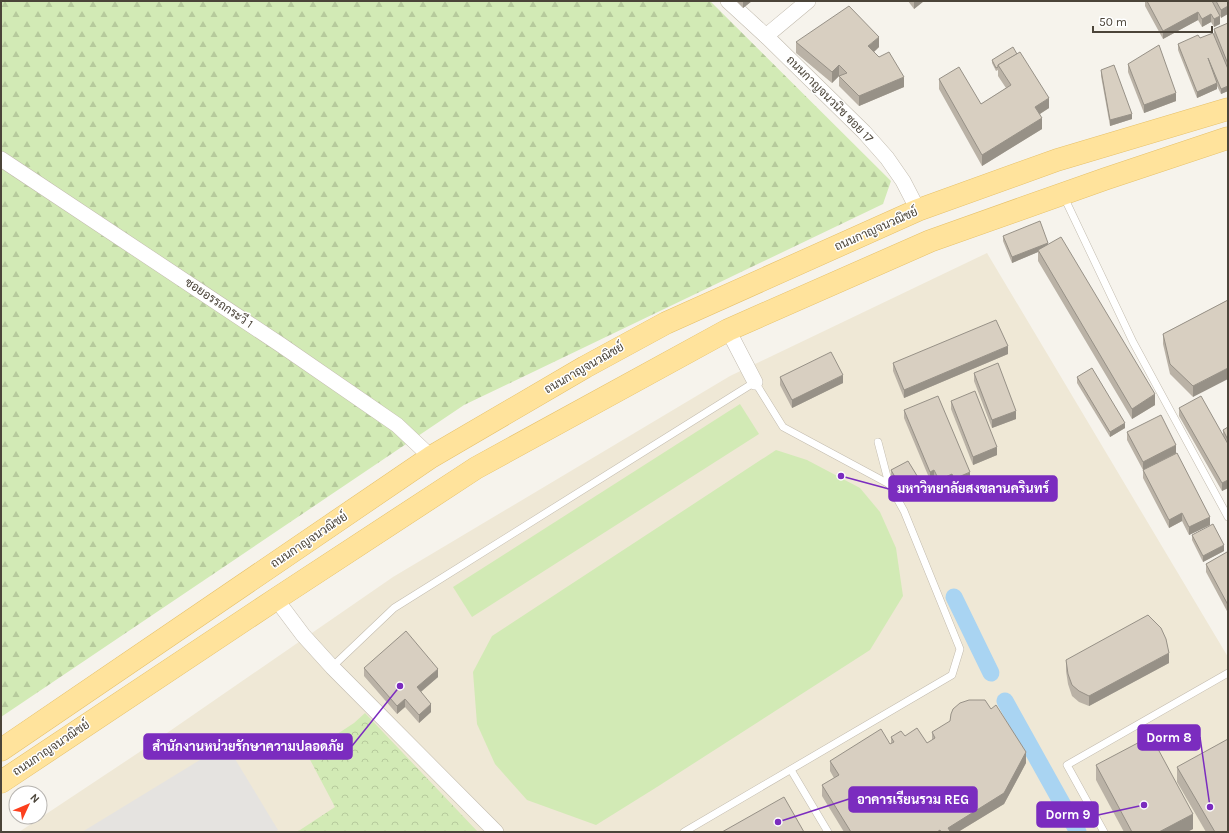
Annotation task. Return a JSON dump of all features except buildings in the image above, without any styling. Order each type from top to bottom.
[{"type":"main road","name":"ถนนกาญจนวณิชย์","points":[[1,750],[431,458],[585,367],[666,323],[918,210],[1057,160],[1220,111]]},
{"type":"main road","points":[[1220,111],[1226,142]]},
{"type":"main road","name":"ถนนกาญจนวณิชย์","points":[[1,782],[476,468],[728,330],[930,241],[1104,179],[1226,142]]},
{"type":"main road","points":[[257,575],[276,599]]},
{"type":"street","name":"ถนนกาญจนวนิช ซอย 17","points":[[728,1],[766,36],[878,147],[903,181],[918,210]]},
{"type":"street","points":[[766,36],[808,1]]},
{"type":"street","name":"ซอยอรรถกระวี 1","points":[[1,159],[281,345],[397,425],[431,458]]},
{"type":"street","points":[[728,330],[755,382]]},
{"type":"street","points":[[276,599],[304,635],[332,667],[496,832]]},
{"type":"lane","points":[[1062,195],[1132,342],[1225,505],[1228,517]]},
{"type":"lane","points":[[332,667],[394,608],[755,382],[783,426],[889,484]]},
{"type":"lane","points":[[684,832],[952,675],[960,649],[904,511],[889,484],[878,442]]},
{"type":"lane","points":[[1104,832],[1067,765],[1228,673]]},
{"type":"lane","points":[[791,770],[828,832]]},
{"type":"shaded area","points":[[987,253],[1228,657],[1228,832],[19,832],[30,825],[48,825],[48,813],[138,753],[393,577],[730,376]]},
{"type":"shaded area","points":[[226,744],[278,830],[275,832],[82,832]]},
{"type":"green space","points":[[1,1],[710,1],[891,181],[883,204],[464,405],[1,717]]},
{"type":"green space","points":[[740,404],[759,434],[472,617],[453,587]]},
{"type":"green space","points":[[776,450],[807,460],[860,488],[880,512],[896,548],[903,596],[870,650],[596,825],[527,800],[495,764],[477,724],[473,672],[492,636]]},
{"type":"green space","points":[[365,713],[478,832],[295,832],[335,807],[307,754],[354,723]]},
{"type":"waterway","points":[[954,597],[991,673]]},
{"type":"waterway","points":[[1005,701],[1078,832]]},
{"type":"place","name":"มหาวิทยาลัยสงขลานครินทร์","points":[[841,476]]},
{"type":"place","name":"สำนักงานหน่วยรักษาความปลอดภัย","points":[[400,686]]},
{"type":"place","name":"Dorm 9","points":[[1144,805]]},
{"type":"place","name":"Dorm 8","points":[[1210,807]]},
{"type":"place","name":"อาคารเรียนรวม REG","points":[[778,822]]}]
